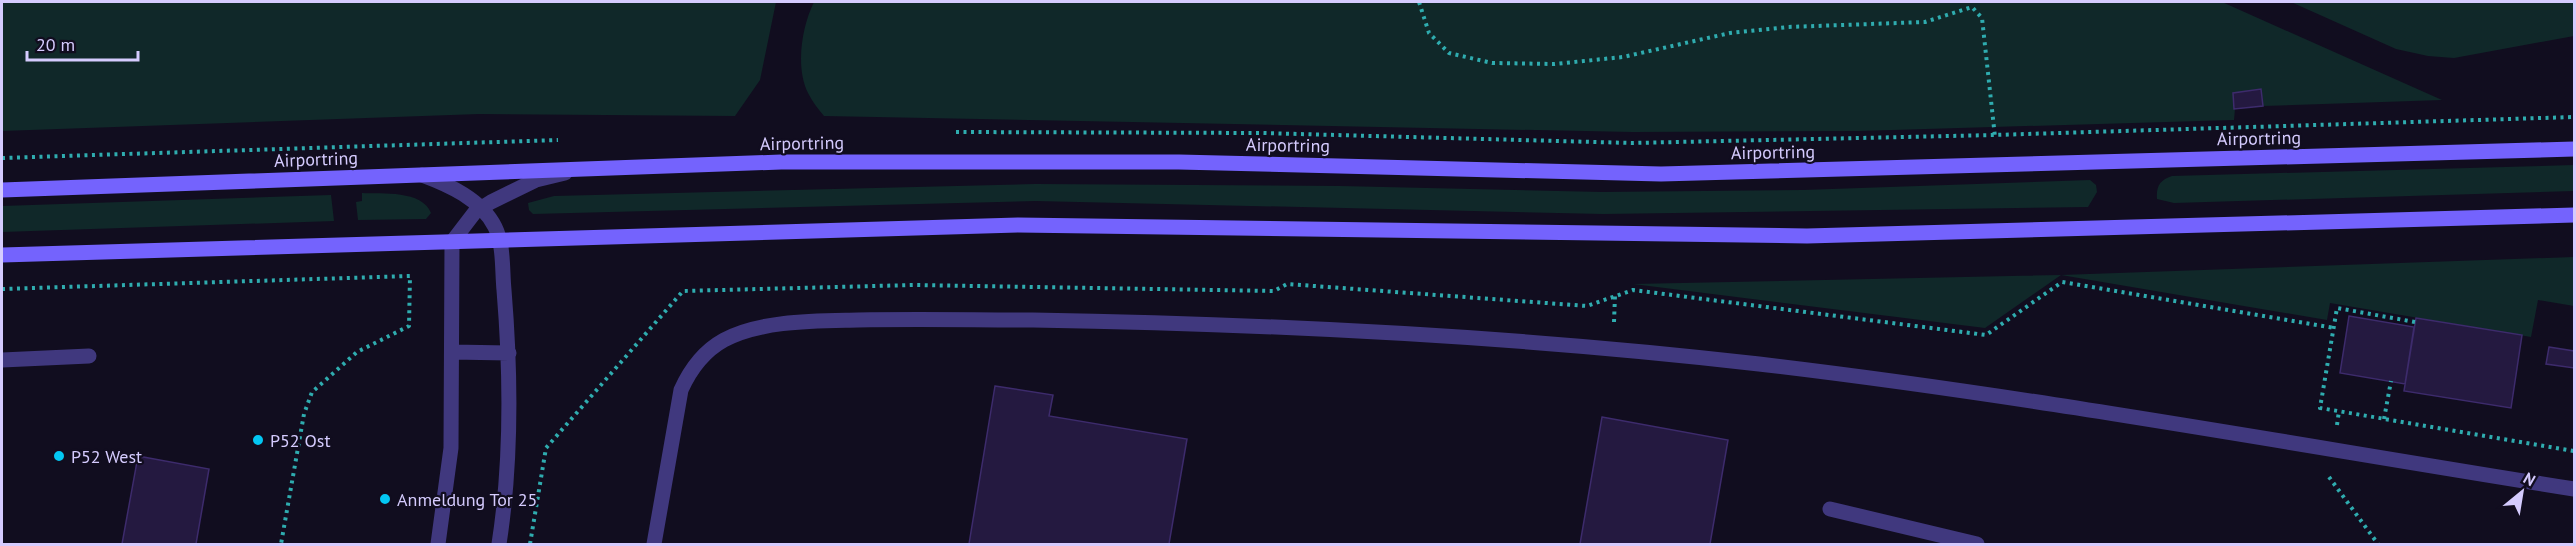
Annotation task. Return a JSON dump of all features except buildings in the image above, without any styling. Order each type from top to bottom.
[{"type":"street","name":"Airportring","points":[[2,190],[781,162],[1179,162],[1661,174],[2574,149]]},
{"type":"street","points":[[2,255],[1018,225],[1807,236],[2574,215]]},
{"type":"lane","points":[[438,544],[451,448],[452,242],[461,227],[480,209],[536,180],[579,169]]},
{"type":"lane","points":[[421,175],[455,189],[480,209],[495,227],[500,242],[509,353],[508,482],[499,544]]},
{"type":"lane","points":[[654,544],[681,390],[690,370],[727,338],[773,325],[821,321],[914,319],[1218,323],[1431,333],[1612,348],[1941,387],[2574,489]]},
{"type":"lane","points":[[452,352],[509,353]]},
{"type":"lane","points":[[2,360],[89,357]]},
{"type":"lane","points":[[1830,509],[1977,544]]},
{"type":"path","points":[[1419,2],[1430,33],[1449,52],[1492,63],[1554,64],[1623,57],[1730,33],[1788,27],[1925,22],[1972,7],[1982,18],[1994,135],[2003,166]]},
{"type":"path","points":[[2,289],[410,276],[409,326],[357,352],[312,392],[304,414],[281,544]]},
{"type":"path","points":[[2415,322],[2337,308],[2320,408],[2574,451]]},
{"type":"path","points":[[2384,419],[2391,381]]},
{"type":"green space","points":[[2,2],[776,2],[760,80],[735,116],[479,114],[2,131]]},
{"type":"green space","points":[[814,2],[2222,2],[2442,100],[2263,106],[2235,109],[2234,120],[1859,131],[1633,132],[824,116],[808,93],[802,71],[803,34]]},
{"type":"green space","points":[[2291,2],[2574,2],[2574,36],[2454,58],[2428,56],[2396,49]]},
{"type":"green space","points":[[2574,165],[2574,191],[2174,203],[2157,199],[2160,184],[2164,179],[2172,176]]},
{"type":"green space","points":[[2090,180],[2096,185],[2097,192],[2088,207],[1603,214],[1036,201],[533,214],[529,210],[528,203],[554,196],[1035,184],[1340,186],[1602,192],[1803,190]]},
{"type":"green space","points":[[362,193],[410,197],[419,200],[431,213],[426,219],[358,220],[356,202],[362,201]]},
{"type":"green space","points":[[331,195],[334,221],[2,232],[2,206]]},
{"type":"green space","points":[[2574,257],[2574,306],[2538,300],[2531,337],[2330,303],[2327,320],[2061,275]]},
{"type":"green space","points":[[2061,275],[1985,328],[1633,284]]},
{"type":"place","name":"P52 Ost","points":[[258,440]]},
{"type":"place","name":"P52 West","points":[[59,456]]},
{"type":"place","name":"Anmeldung Tor 25","points":[[385,499]]}]
